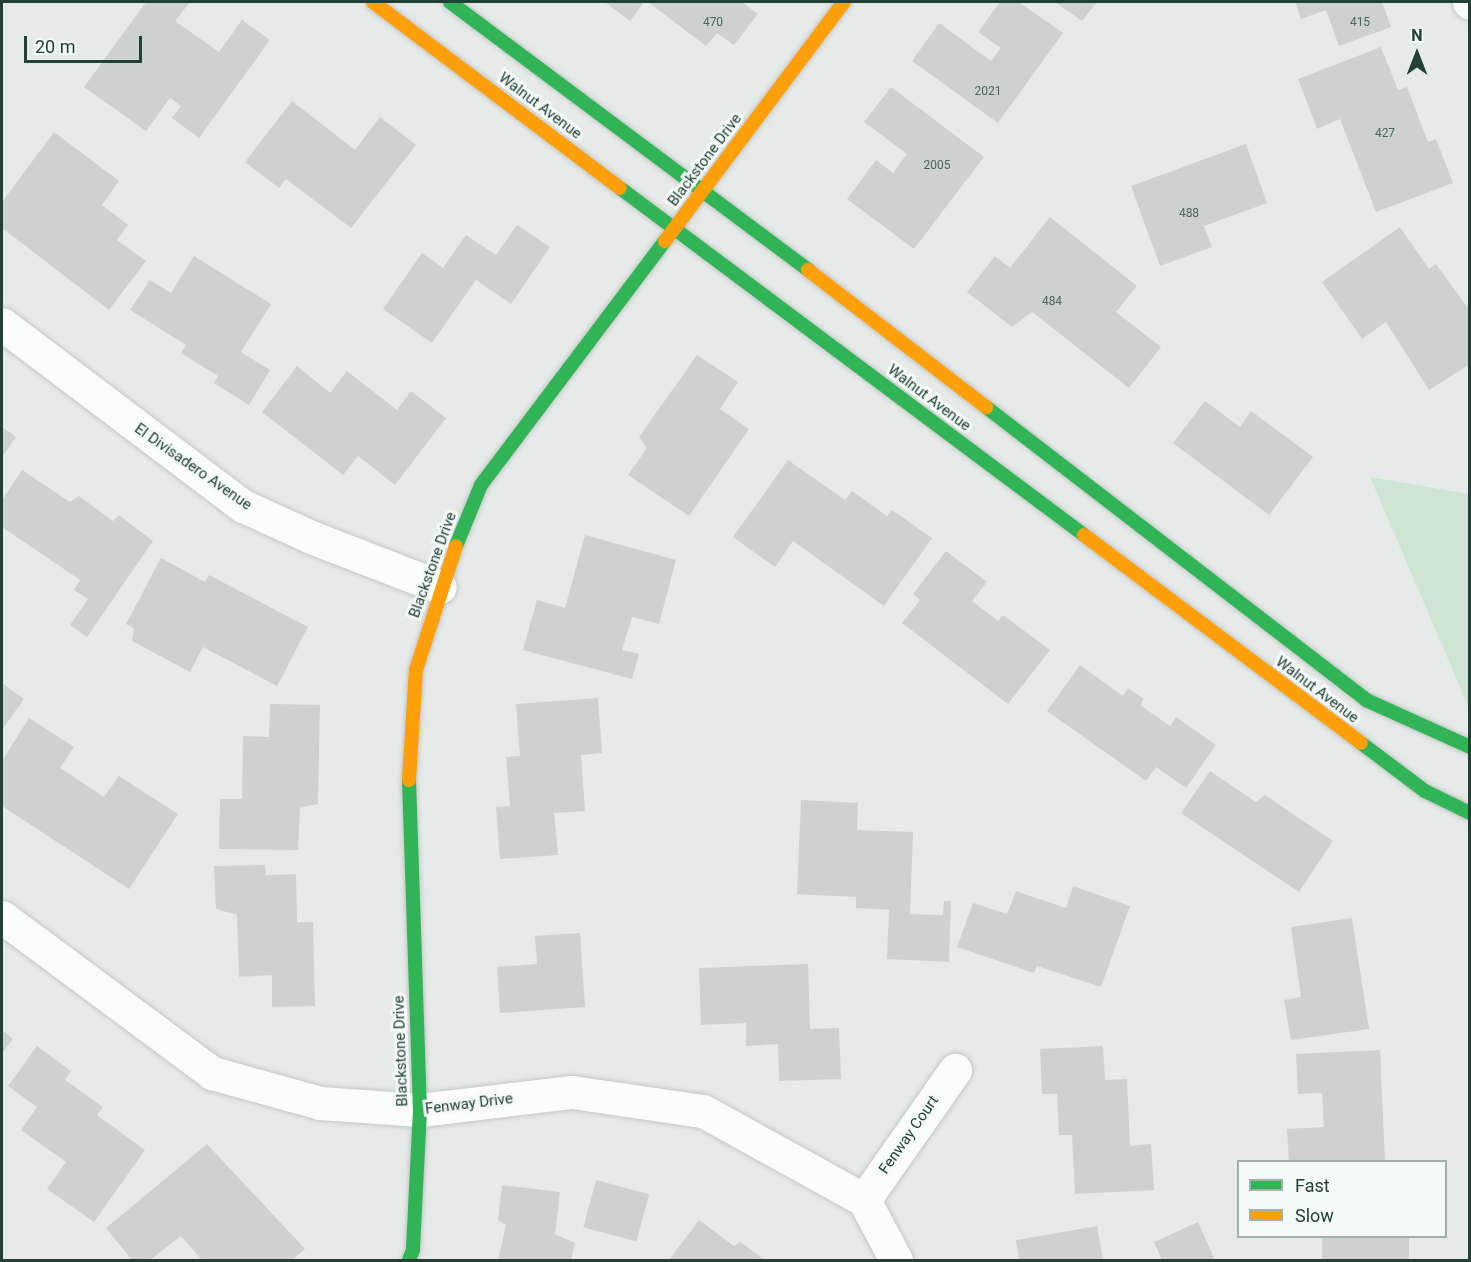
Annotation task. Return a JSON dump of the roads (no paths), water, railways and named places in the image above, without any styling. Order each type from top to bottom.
[{"type":"street","name":"Walnut Avenue","points":[[373,2],[1425,792],[1470,813]]},
{"type":"street","name":"Walnut Avenue","points":[[450,2],[704,190],[1366,700],[1470,747]]},
{"type":"street","name":"Blackstone Drive","points":[[409,1260],[413,1250],[420,1110],[408,753],[416,670],[440,586],[481,485],[844,2]]},
{"type":"street","name":"El Divisadero Avenue","points":[[2,324],[243,506],[311,537],[440,586]]},
{"type":"street","name":"Fenway Drive","points":[[2,917],[212,1073],[320,1103],[420,1110],[572,1092],[703,1112],[864,1200]]},
{"type":"street","name":"Fenway Court","points":[[864,1200],[955,1070]]},
{"type":"street","points":[[864,1200],[896,1260]]}]
